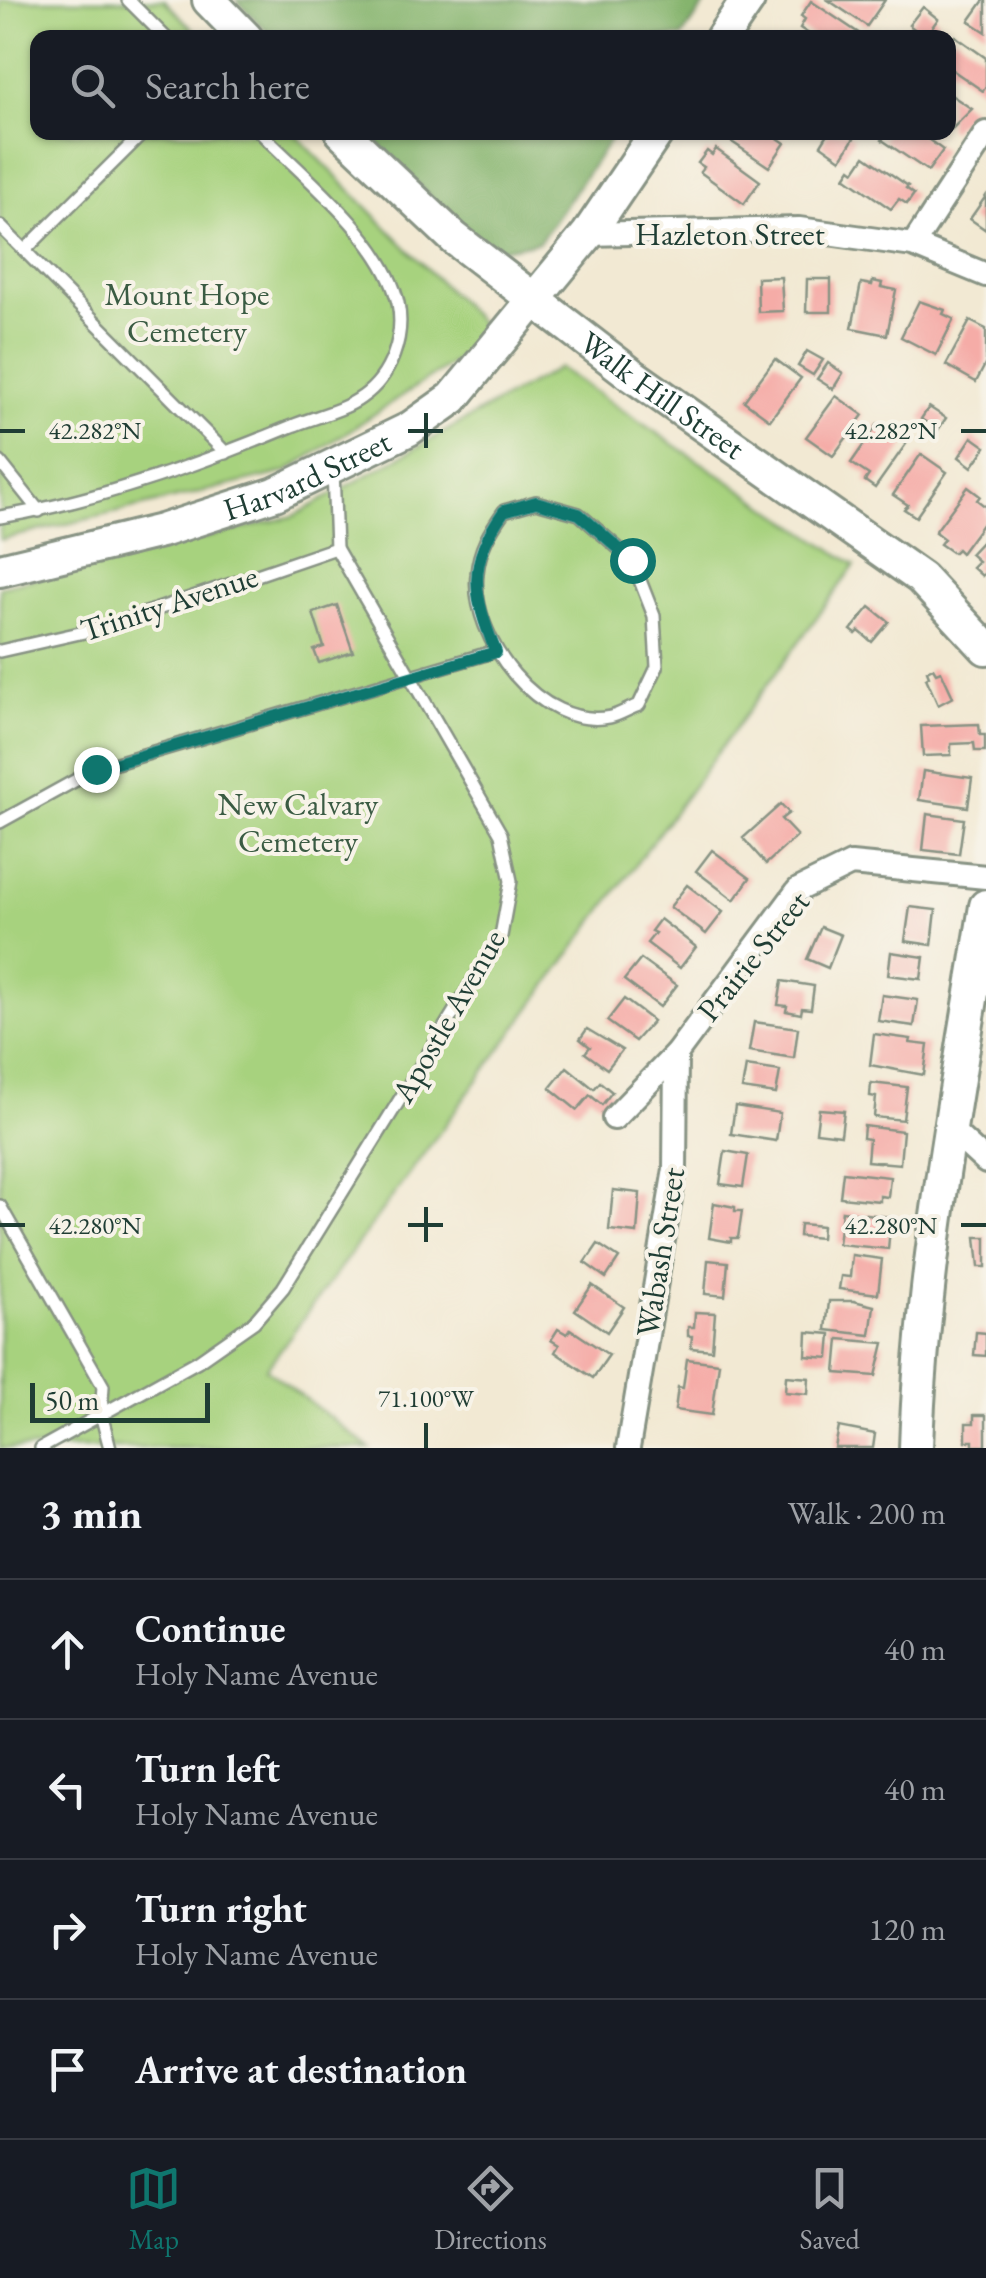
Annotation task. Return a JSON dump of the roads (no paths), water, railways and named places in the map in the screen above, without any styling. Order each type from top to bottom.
[{"type":"main road","points":[[208,0],[238,30]]},
{"type":"main road","points":[[727,30],[748,0]]},
{"type":"main road","name":"Walk Hill Street","points":[[350,140],[454,238],[632,376],[921,578],[986,648]]},
{"type":"main road","name":"Harvard Street","points":[[0,570],[160,531],[275,494],[408,429],[454,398],[588,234],[653,140]]},
{"type":"main road","points":[[916,1448],[938,1195],[986,906]]},
{"type":"street","points":[[914,245],[986,133]]},
{"type":"street","name":"Hazleton Street","points":[[588,234],[799,229],[914,245],[986,275]]},
{"type":"street","name":"Prairie Street","points":[[614,1118],[676,1054],[798,890],[851,864],[986,877]]},
{"type":"street","name":"Wabash Street","points":[[628,1448],[675,1169],[676,1054]]},
{"type":"street","points":[[948,1127],[986,1162]]},
{"type":"lane","points":[[128,0],[158,30]]},
{"type":"lane","points":[[26,249],[136,140]]},
{"type":"lane","points":[[0,517],[39,511],[226,453],[362,398],[387,372],[398,342],[398,305],[385,266],[362,236],[268,140]]},
{"type":"lane","points":[[0,226],[226,453]]},
{"type":"lane","points":[[0,462],[39,511]]},
{"type":"lane","name":"Apostle Avenue","points":[[41,1448],[198,1362],[254,1322],[283,1288],[501,936],[511,881],[500,834],[336,548],[333,466]]},
{"type":"lane","points":[[536,502],[579,514],[632,560],[654,616],[657,667],[638,705],[608,717],[568,714],[528,690],[496,652],[480,614],[476,577],[484,540],[504,511],[536,502]]},
{"type":"lane","name":"Trinity Avenue","points":[[0,651],[102,628],[336,548]]},
{"type":"lane","points":[[0,822],[96,769],[496,652]]},
{"type":"lane","points":[[0,1206],[103,1386],[101,1414],[110,1448]]},
{"type":"park label","name":"Mount Hope Cemetery","points":[[187,312]]},
{"type":"park label","name":"New Calvary Cemetery","points":[[298,822]]}]
